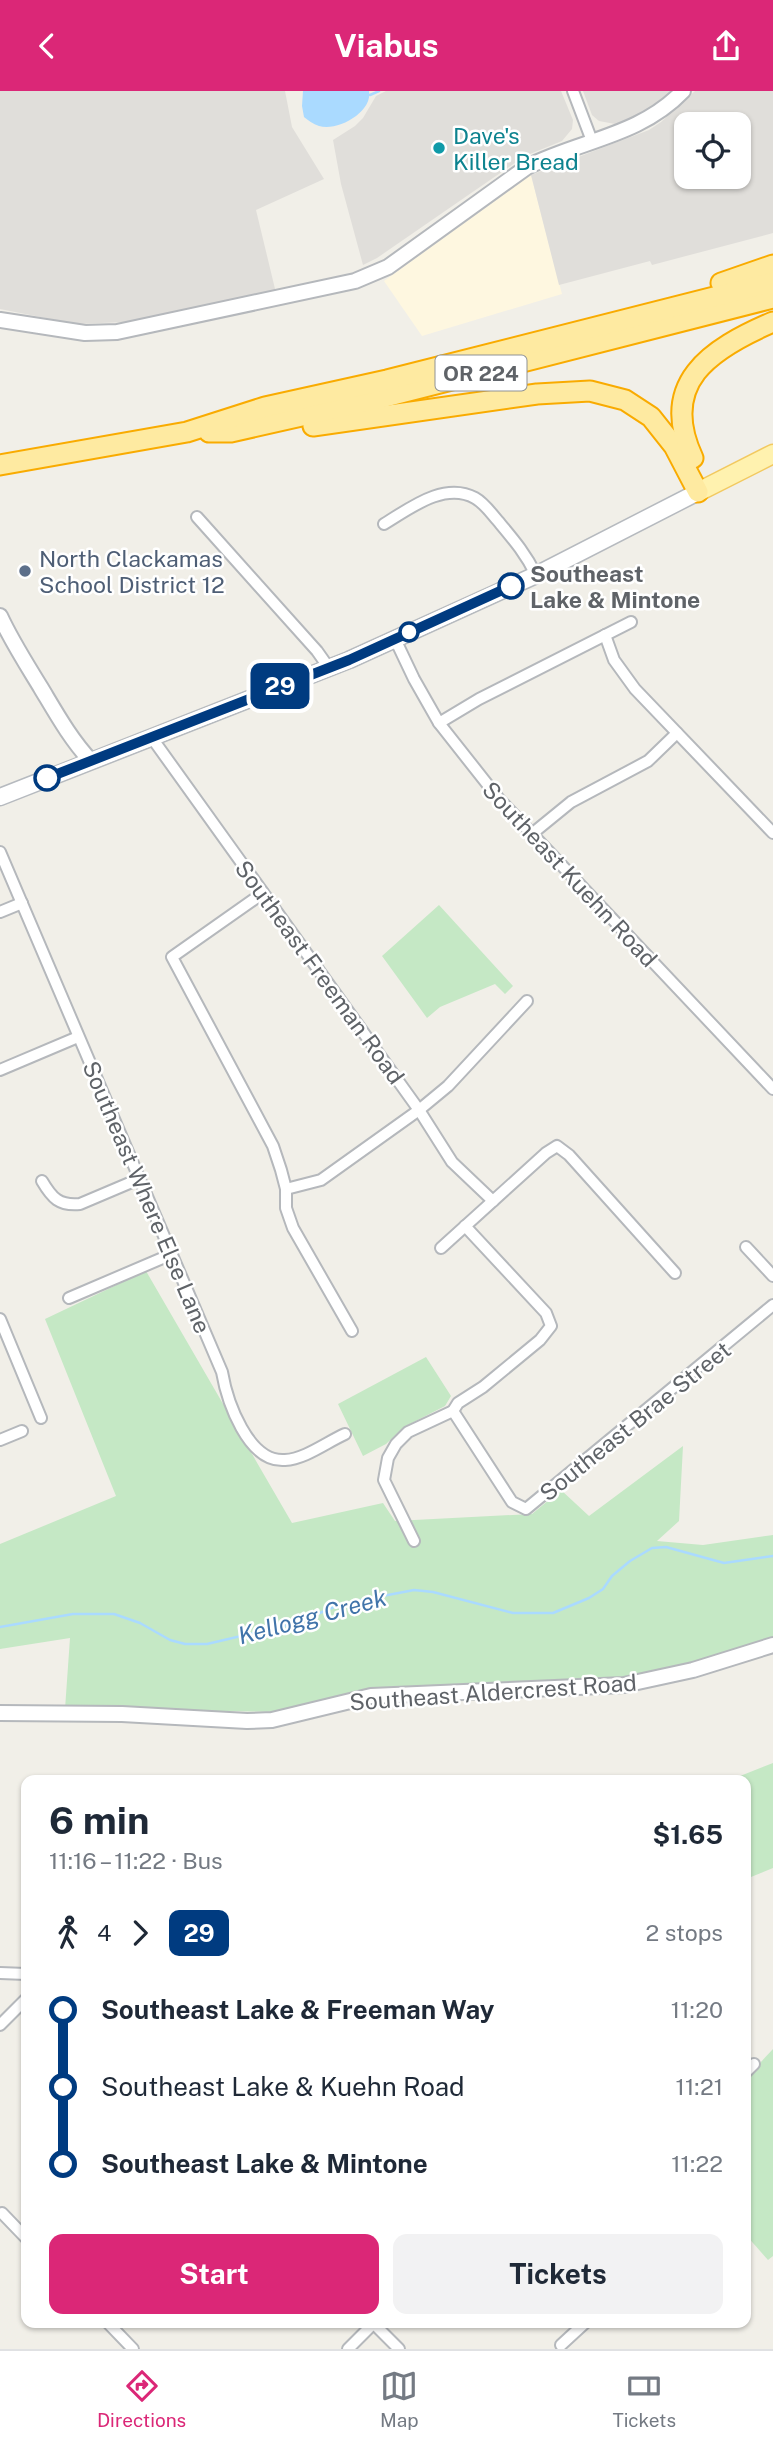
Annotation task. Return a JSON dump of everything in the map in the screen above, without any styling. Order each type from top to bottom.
[{"type":"highway","points":[[608,323],[773,264]]},
{"type":"highway","name":"OR 224","points":[[0,465],[187,432],[265,407],[387,380],[773,282]]},
{"type":"highway","name":"OR 224","points":[[187,432],[231,432],[390,396],[773,298]]},
{"type":"highway","points":[[703,490],[682,432],[680,419],[687,388],[699,370],[717,352],[746,334],[773,322]]},
{"type":"highway","points":[[231,432],[288,429],[537,394],[590,391],[625,400],[651,417],[703,490]]},
{"type":"main road","points":[[0,797],[329,668],[395,639],[536,575],[773,454]]},
{"type":"street","points":[[573,91],[592,141]]},
{"type":"street","points":[[0,320],[85,333],[117,332],[355,281],[388,267],[520,171],[551,156],[648,120],[683,91]]},
{"type":"street","points":[[384,524],[429,498],[455,493],[470,496],[481,503],[523,551],[536,575]]},
{"type":"street","points":[[197,517],[317,650],[329,668]]},
{"type":"street","points":[[0,616],[8,634],[64,725],[80,750],[91,761]]},
{"type":"street","points":[[439,723],[479,699],[631,622]]},
{"type":"street","points":[[605,635],[614,660],[622,672],[773,833]]},
{"type":"street","name":"Southeast Kuehn Road","points":[[395,639],[439,723],[499,799],[773,1089]]},
{"type":"street","points":[[533,833],[571,802],[648,761],[677,733]]},
{"type":"street","name":"Southeast Freeman Road","points":[[152,738],[419,1110],[452,1161],[493,1201]]},
{"type":"street","name":"Southeast Where Else Lane","points":[[0,852],[222,1372],[224,1386],[242,1430],[261,1454],[282,1461],[296,1458],[345,1433]]},
{"type":"street","points":[[263,893],[172,957],[273,1146],[286,1189],[286,1208],[293,1228],[352,1331]]},
{"type":"street","points":[[0,912],[22,903]]},
{"type":"street","points":[[286,1189],[321,1179],[419,1110],[448,1086],[527,1001]]},
{"type":"street","points":[[0,1070],[78,1037]]},
{"type":"street","points":[[441,1248],[557,1146],[569,1155],[675,1272]]},
{"type":"street","points":[[42,1181],[54,1199],[71,1205],[80,1204],[139,1179]]},
{"type":"street","points":[[414,1541],[384,1480],[388,1458],[396,1444],[408,1432],[453,1411],[458,1403],[483,1387],[540,1340],[551,1326],[545,1313],[465,1226]]},
{"type":"street","points":[[746,1247],[773,1276]]},
{"type":"street","points":[[69,1298],[172,1254]]},
{"type":"street","name":"Southeast Brae Street","points":[[453,1411],[512,1502],[526,1509],[773,1305]]},
{"type":"street","points":[[0,1319],[41,1419]]},
{"type":"street","points":[[0,1440],[22,1431]]},
{"type":"street","name":"Southeast Aldercrest Road","points":[[0,1713],[122,1714],[228,1721],[272,1720],[371,1696],[624,1685],[693,1670],[773,1646]]},
{"type":"street","points":[[0,1973],[21,1974]]},
{"type":"street","points":[[0,2025],[21,2004]]},
{"type":"street","points":[[751,2067],[754,2064]]},
{"type":"street","points":[[2,2213],[21,2233]]},
{"type":"street","points":[[113,2328],[133,2349]]},
{"type":"street","points":[[348,2349],[369,2328]]},
{"type":"street","points":[[379,2328],[399,2349]]},
{"type":"street","points":[[561,2345],[579,2328]]},
{"type":"shaded area","points":[[0,91],[285,91],[292,127],[324,179],[256,210],[276,293],[125,322],[76,324],[0,309]]},
{"type":"shaded area","points":[[386,91],[561,91],[573,120],[572,129],[562,141],[525,156],[363,265],[341,184],[333,140],[355,126],[376,96]]},
{"type":"shaded area","points":[[583,91],[672,91],[643,114],[615,124],[599,121],[592,115]]},
{"type":"shaded area","points":[[695,91],[773,91],[773,233],[652,265],[650,261],[559,285],[531,175],[649,130]]},
{"type":"shaded area","points":[[531,175],[562,294],[422,336],[384,281]]},
{"type":"green space","points":[[439,905],[513,986],[505,994],[495,984],[440,1007],[427,1018],[382,956]]},
{"type":"green space","points":[[146,1271],[292,1523],[383,1503],[395,1521],[532,1514],[561,1490],[589,1516],[683,1446],[679,1521],[657,1541],[703,1545],[773,1535],[773,1640],[648,1677],[350,1695],[284,1712],[65,1709],[70,1638],[0,1649],[0,1544],[116,1496],[45,1319]]},
{"type":"green space","points":[[426,1357],[451,1396],[445,1406],[404,1427],[386,1444],[363,1456],[338,1404]]},
{"type":"green space","points":[[773,1763],[773,1868],[751,1877],[751,1775],[743,1775]]},
{"type":"green space","points":[[773,2049],[773,2256],[768,2260],[751,2241],[751,2073]]},
{"type":"water","points":[[303,91],[369,91],[369,99],[360,113],[352,119],[326,127],[304,117]]},
{"type":"waterway","points":[[370,95],[379,91]]},
{"type":"waterway","name":"Kellogg Creek","points":[[0,1627],[73,1614],[114,1614],[140,1623],[170,1640],[185,1644],[207,1644],[296,1623],[341,1604],[414,1590],[433,1592],[513,1613],[553,1613],[603,1589],[612,1576],[652,1548],[666,1547],[724,1563],[773,1556]]},
{"type":"bus line","name":"29","points":[[47,778],[349,660],[511,586]]},
{"type":"place","name":"Dave's Killer Bread","points":[[439,148]]},
{"type":"place","name":"North Clackamas School District 12","points":[[25,571]]},
{"type":"place","name":"Southeast Lake & Mintone","points":[[511,586]]}]
